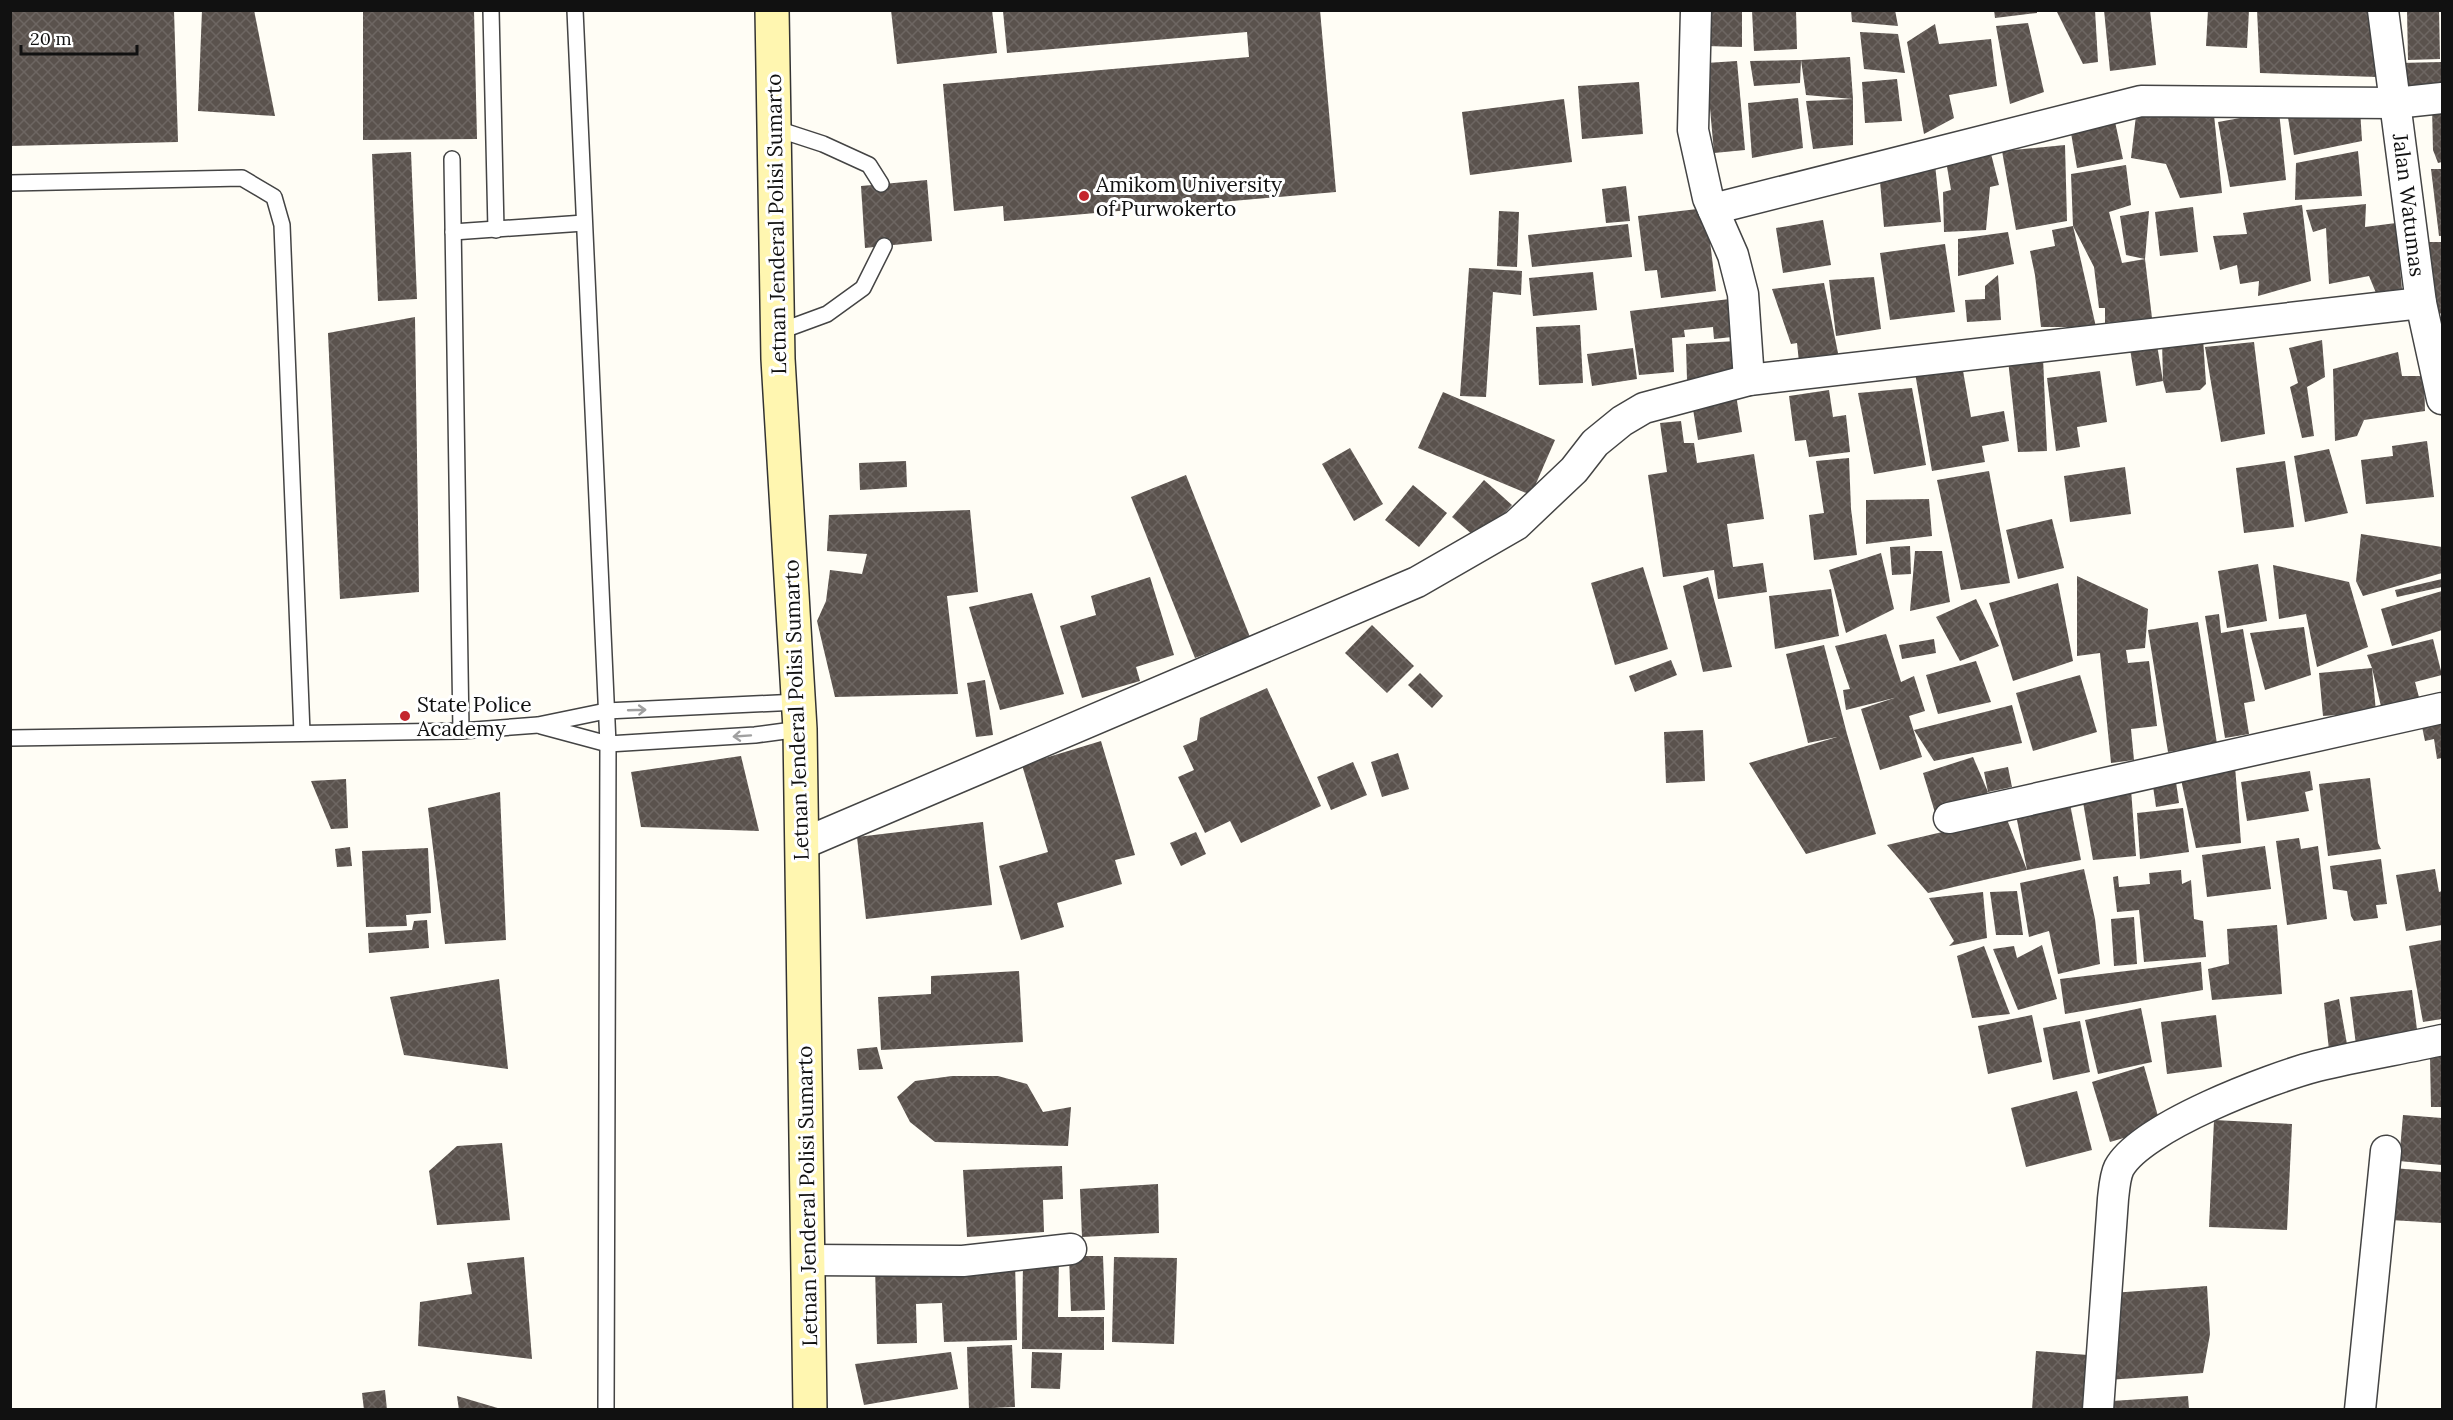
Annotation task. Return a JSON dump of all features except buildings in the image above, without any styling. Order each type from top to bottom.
[{"type":"street","name":"Letnan Jenderal Polisi Sumarto","points":[[772,10],[778,332],[799,716],[810,1410]]},
{"type":"street","points":[[1696,10],[1693,130],[1708,198],[1733,255],[1743,294],[1749,380]]},
{"type":"street","name":"Jalan Watumas","points":[[2383,10],[2421,303],[2437,358],[2442,399]]},
{"type":"street","points":[[1713,210],[2141,101],[2396,103],[2442,98]]},
{"type":"street","points":[[802,844],[1417,582],[1516,525],[1574,470],[1595,443],[1622,421],[1644,408],[1749,380],[2421,303]]},
{"type":"street","points":[[1949,818],[2442,708]]},
{"type":"street","points":[[2098,1410],[2113,1199],[2118,1170],[2125,1160],[2145,1141],[2172,1125],[2258,1087],[2316,1066],[2442,1040]]},
{"type":"street","points":[[2360,1410],[2386,1151]]},
{"type":"street","points":[[808,1260],[963,1261],[1071,1250]]},
{"type":"lane","points":[[490,10],[496,230]]},
{"type":"lane","points":[[575,10],[608,744],[606,1410]]},
{"type":"lane","points":[[774,128],[823,144],[869,165],[881,184]]},
{"type":"lane","points":[[452,159],[461,731]]},
{"type":"lane","points":[[10,183],[242,178],[274,197],[282,225],[302,733]]},
{"type":"lane","points":[[453,232],[584,223]]},
{"type":"lane","points":[[778,332],[826,314],[863,288],[884,246]]},
{"type":"lane","points":[[10,738],[461,731],[538,725],[606,711],[799,716]]},
{"type":"lane","points":[[538,725],[608,744],[754,735],[799,716]]},
{"type":"place","name":"Amikom University of Purwokerto","points":[[1084,196]]},
{"type":"place","name":"State Police Academy","points":[[405,716]]}]
